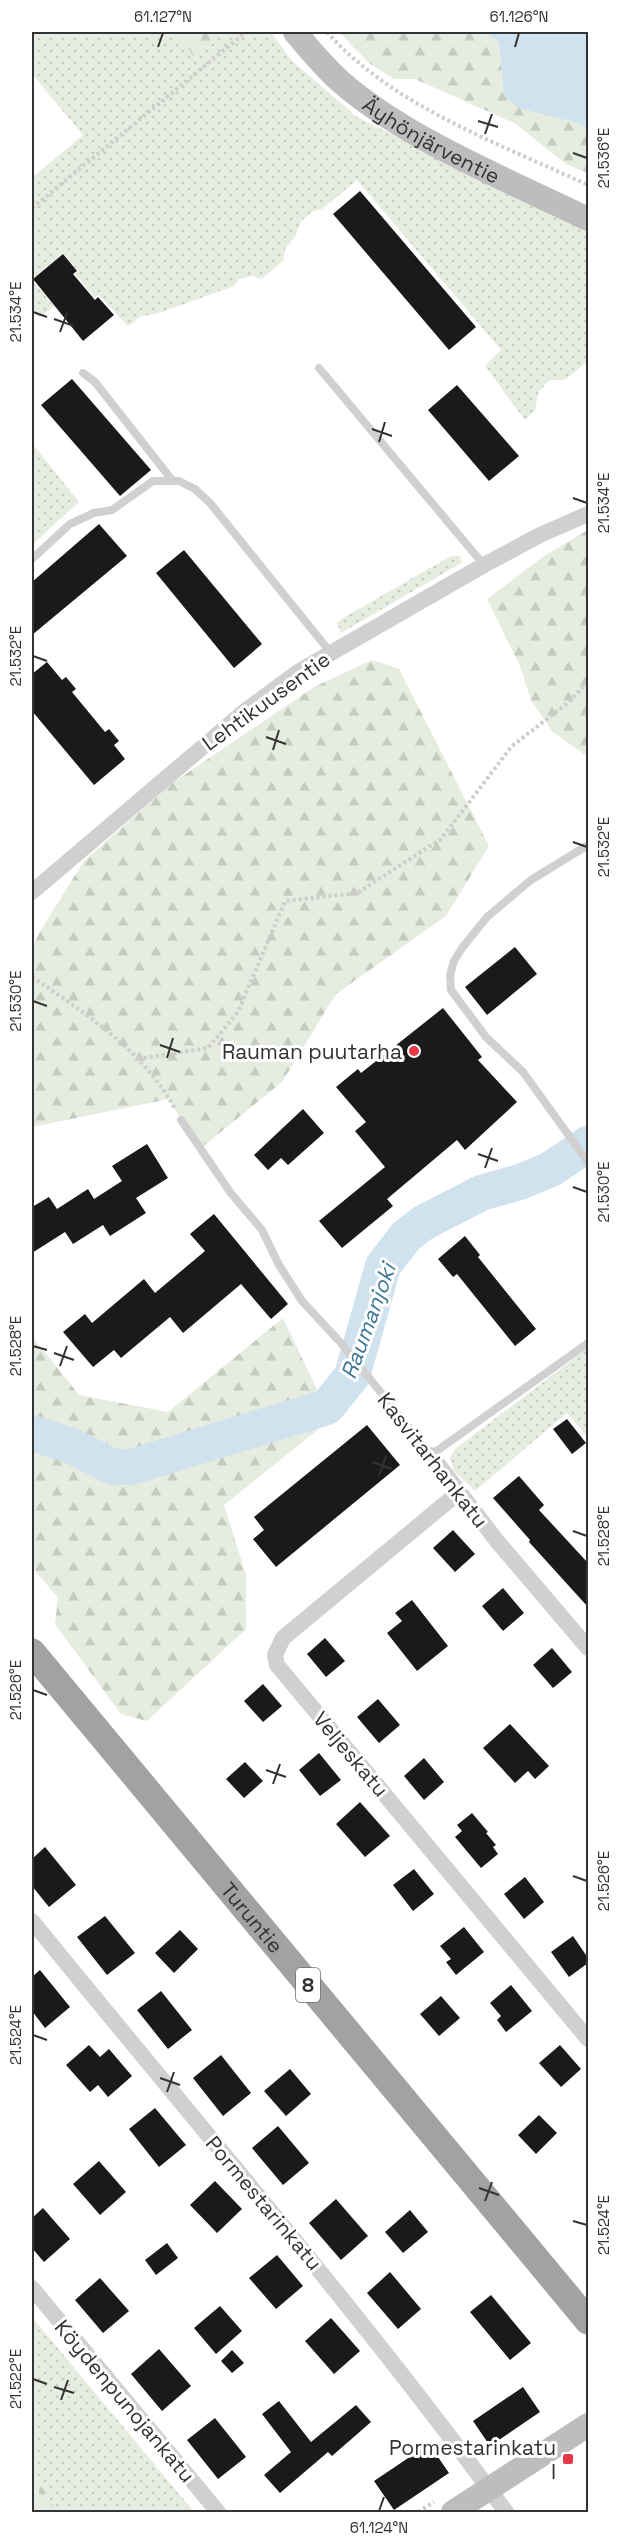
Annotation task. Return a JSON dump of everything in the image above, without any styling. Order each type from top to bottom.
[{"type":"highway","name":"Turuntie","points":[[32,1652],[587,2319]]},
{"type":"main road","name":"Äyhönjärventie","points":[[295,32],[341,82],[372,106],[462,157],[588,219]]},
{"type":"main road","points":[[453,2512],[588,2425]]},
{"type":"street","name":"Lehtikuusentie","points":[[32,892],[71,856],[245,711],[298,672],[484,565],[540,535],[588,514]]},
{"type":"street","name":"Kasvitarhankatu","points":[[431,1455],[458,1493],[588,1648]]},
{"type":"street","name":"Veljeskatu","points":[[458,1493],[284,1638],[275,1655],[277,1665],[588,2039]]},
{"type":"street","name":"Pormestarinkatu","points":[[32,1922],[320,2271],[506,2512]]},
{"type":"street","name":"Köydenpunojankatu","points":[[32,2288],[218,2512]]},
{"type":"lane","points":[[319,368],[484,565]]},
{"type":"lane","points":[[83,373],[95,382],[172,480]]},
{"type":"lane","points":[[32,559],[70,524],[94,513],[111,510],[153,481],[179,481],[195,489],[210,503],[331,653]]},
{"type":"lane","points":[[588,845],[531,880],[487,917],[462,948],[454,961],[450,975],[451,990],[486,1037],[523,1072],[588,1162]]},
{"type":"lane","name":"Kasvitarhankatu","points":[[181,1120],[230,1192],[262,1230],[279,1265],[302,1301],[341,1343],[431,1455]]},
{"type":"lane","points":[[431,1455],[588,1343]]},
{"type":"path","points":[[32,208],[246,32]]},
{"type":"path","points":[[327,32],[382,82],[412,100],[588,185]]},
{"type":"path","points":[[138,1059],[208,1048],[238,1012],[285,901],[357,893],[441,839],[512,746],[569,702],[588,682]]},
{"type":"path","points":[[32,977],[78,1008],[138,1059],[169,1099],[181,1120]]},
{"type":"green space","points":[[32,32],[178,32],[195,59],[225,32],[271,32],[291,60],[357,117],[588,231],[588,361],[565,380],[549,380],[538,393],[535,411],[525,420],[485,366],[501,350],[357,180],[322,209],[313,211],[301,221],[296,235],[285,249],[283,261],[262,279],[252,276],[239,279],[234,286],[162,312],[140,317],[128,326],[99,295],[94,297],[75,274],[78,271],[63,253],[32,279],[32,178],[83,135],[32,74]]},
{"type":"green space","points":[[178,32],[225,32],[195,59]]},
{"type":"green space","points":[[339,32],[485,32],[499,42],[504,96],[588,128],[588,173],[566,164],[516,124],[415,79],[394,79],[369,63]]},
{"type":"green space","points":[[32,280],[54,306],[40,317],[32,309]]},
{"type":"green space","points":[[32,443],[79,502],[32,545]]},
{"type":"green space","points":[[588,530],[588,757],[552,731],[531,700],[520,666],[487,599],[544,556]]},
{"type":"green space","points":[[451,556],[459,556],[463,562],[341,633],[337,623],[343,618]]},
{"type":"green space","points":[[372,660],[399,669],[489,846],[446,916],[336,994],[282,1082],[201,1148],[169,1099],[32,1127],[32,949],[39,933],[84,861],[171,784],[314,687]]},
{"type":"green space","points":[[283,1318],[331,1419],[224,1505],[246,1575],[246,1629],[147,1721],[121,1714],[55,1624],[58,1598],[32,1567],[32,1336],[79,1395],[168,1412]]},
{"type":"green space","points":[[588,1348],[588,1438],[567,1413],[475,1491],[454,1471],[450,1458],[455,1449]]},
{"type":"green space","points":[[32,2317],[194,2512],[56,2512],[32,2469]]},
{"type":"green space","points":[[32,2469],[56,2512],[32,2512]]},
{"type":"water","points":[[485,32],[588,32],[588,128],[519,108],[504,96],[499,42]]},
{"type":"building","points":[[360,191],[476,327],[449,350],[333,214]]},
{"type":"building","points":[[63,254],[77,271],[73,274],[95,300],[98,297],[114,315],[83,341],[33,279]]},
{"type":"building","points":[[72,379],[151,470],[120,496],[41,405]]},
{"type":"building","points":[[457,385],[519,456],[489,481],[428,410]]},
{"type":"building","points":[[99,524],[127,556],[32,635],[32,582]]},
{"type":"building","points":[[184,550],[262,644],[234,668],[156,573]]},
{"type":"building","points":[[47,662],[62,680],[66,677],[76,689],[72,692],[105,732],[109,729],[119,741],[114,745],[125,759],[94,785],[32,711],[32,674]]},
{"type":"building","points":[[515,947],[537,974],[487,1015],[465,987]]},
{"type":"building","points":[[443,1008],[482,1057],[478,1060],[517,1102],[465,1150],[457,1140],[387,1199],[393,1206],[342,1248],[319,1221],[385,1167],[355,1131],[366,1122],[336,1087],[358,1069],[361,1073]]},
{"type":"building","points":[[303,1109],[324,1133],[288,1165],[281,1158],[268,1170],[254,1155]]},
{"type":"building","points":[[147,1144],[168,1178],[136,1198],[146,1213],[110,1236],[103,1225],[73,1244],[65,1232],[32,1253],[32,1207],[49,1197],[57,1209],[88,1189],[94,1199],[122,1181],[112,1166]]},
{"type":"building","points":[[214,1214],[288,1304],[271,1319],[241,1284],[183,1333],[170,1317],[121,1358],[114,1350],[93,1367],[63,1332],[85,1314],[92,1323],[144,1279],[155,1293],[205,1251],[190,1234]]},
{"type":"building","points":[[465,1236],[480,1255],[478,1257],[536,1329],[515,1346],[457,1274],[453,1277],[438,1259]]},
{"type":"building","points":[[567,1419],[586,1443],[572,1454],[553,1429]]},
{"type":"building","points":[[367,1425],[400,1465],[276,1567],[253,1539],[264,1530],[254,1517]]},
{"type":"building","points":[[519,1476],[544,1505],[539,1510],[588,1563],[588,1607],[493,1498]]},
{"type":"building","points":[[453,1530],[475,1554],[455,1572],[433,1548]]},
{"type":"building","points":[[503,1588],[524,1613],[503,1631],[482,1606]]},
{"type":"building","points":[[412,1600],[448,1646],[417,1671],[387,1633],[402,1621],[395,1613]]},
{"type":"building","points":[[325,1638],[345,1661],[326,1677],[307,1654]]},
{"type":"building","points":[[552,1648],[572,1672],[553,1688],[533,1665]]},
{"type":"building","points":[[263,1684],[282,1706],[263,1722],[244,1701]]},
{"type":"building","points":[[378,1699],[400,1725],[379,1743],[357,1717]]},
{"type":"building","points":[[510,1724],[549,1766],[535,1779],[528,1771],[515,1783],[483,1748]]},
{"type":"building","points":[[319,1753],[341,1780],[320,1796],[299,1770]]},
{"type":"building","points":[[424,1758],[444,1782],[424,1800],[404,1776]]},
{"type":"building","points":[[245,1762],[263,1781],[244,1798],[226,1779]]},
{"type":"building","points":[[360,1802],[390,1836],[365,1857],[336,1824]]},
{"type":"building","points":[[472,1813],[488,1832],[486,1833],[496,1845],[493,1847],[498,1854],[481,1868],[455,1837],[462,1831],[457,1825]]},
{"type":"building","points":[[45,1847],[76,1885],[49,1907],[32,1886],[32,1859]]},
{"type":"building","points":[[414,1869],[434,1894],[413,1911],[393,1885]]},
{"type":"building","points":[[525,1877],[544,1902],[524,1919],[504,1894]]},
{"type":"building","points":[[105,1916],[135,1953],[107,1975],[77,1937]]},
{"type":"building","points":[[464,1927],[484,1952],[456,1975],[446,1962],[451,1959],[440,1946]]},
{"type":"building","points":[[180,1930],[198,1949],[174,1973],[155,1953]]},
{"type":"building","points":[[573,1936],[588,1958],[588,1963],[569,1977],[551,1952]]},
{"type":"building","points":[[40,1970],[70,2007],[45,2028],[32,2011],[32,1977]]},
{"type":"building","points":[[511,1985],[532,2011],[506,2032],[497,2020],[501,2016],[490,2003]]},
{"type":"building","points":[[161,1991],[192,2030],[168,2049],[137,2010]]},
{"type":"building","points":[[441,1996],[460,2018],[439,2036],[420,2014]]},
{"type":"building","points":[[89,2045],[100,2057],[109,2049],[132,2076],[108,2097],[98,2085],[90,2092],[66,2065]]},
{"type":"building","points":[[560,2045],[581,2069],[561,2087],[539,2063]]},
{"type":"building","points":[[221,2055],[251,2093],[223,2116],[193,2078]]},
{"type":"building","points":[[290,2069],[311,2094],[286,2116],[264,2091]]},
{"type":"building","points":[[155,2108],[186,2145],[159,2167],[129,2129]]},
{"type":"building","points":[[539,2115],[557,2133],[536,2154],[518,2135]]},
{"type":"building","points":[[278,2126],[309,2163],[283,2185],[252,2148]]},
{"type":"building","points":[[99,2161],[126,2192],[100,2215],[73,2184]]},
{"type":"building","points":[[215,2181],[242,2209],[217,2233],[190,2205]]},
{"type":"building","points":[[336,2199],[368,2236],[341,2260],[309,2223]]},
{"type":"building","points":[[43,2208],[70,2239],[44,2262],[32,2248],[32,2218]]},
{"type":"building","points":[[410,2210],[428,2232],[403,2253],[385,2232]]},
{"type":"building","points":[[167,2243],[178,2258],[156,2275],[145,2260]]},
{"type":"building","points":[[277,2255],[303,2286],[276,2309],[249,2278]]},
{"type":"building","points":[[390,2272],[421,2309],[398,2329],[367,2293]]},
{"type":"building","points":[[100,2278],[129,2311],[103,2333],[75,2300]]},
{"type":"building","points":[[491,2295],[531,2343],[510,2360],[470,2312]]},
{"type":"building","points":[[220,2306],[242,2331],[216,2354],[194,2328]]},
{"type":"building","points":[[331,2318],[360,2351],[334,2374],[305,2341]]},
{"type":"building","points":[[159,2349],[191,2386],[162,2411],[131,2374]]},
{"type":"building","points":[[232,2350],[244,2363],[232,2373],[221,2361]]},
{"type":"building","points":[[523,2387],[540,2412],[490,2446],[473,2421]]},
{"type":"building","points":[[279,2401],[311,2442],[356,2405],[371,2422],[332,2456],[328,2452],[280,2493],[264,2475],[291,2452],[262,2414]]},
{"type":"building","points":[[215,2418],[246,2457],[218,2479],[187,2440]]},
{"type":"building","points":[[429,2444],[449,2473],[394,2510],[374,2481]]},
{"type":"waterway","name":"Raumanjoki","points":[[32,1433],[72,1446],[113,1467],[131,1467],[327,1407],[352,1376],[383,1266],[406,1236],[423,1223],[481,1193],[520,1182],[551,1169],[588,1144]]},
{"type":"place","name":"Rauman puutarha","points":[[414,1051]]},
{"type":"place","name":"Pormestarinkatu I","points":[[568,2459]]}]
